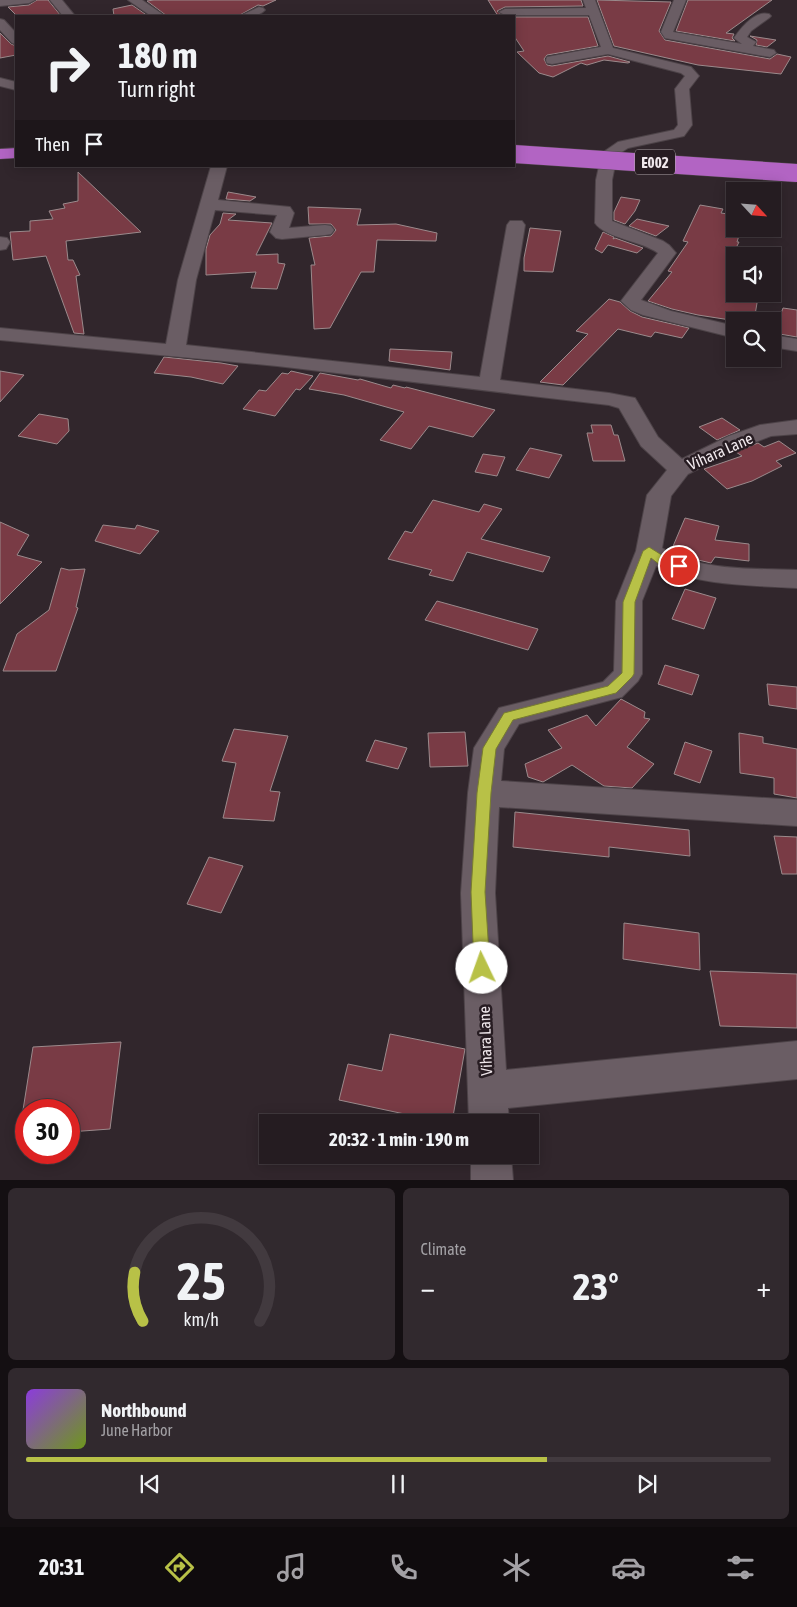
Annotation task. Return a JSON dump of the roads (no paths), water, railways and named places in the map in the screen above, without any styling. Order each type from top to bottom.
[{"type":"highway","name":"E002","points":[[515,143],[797,162]]},
{"type":"highway","points":[[0,154],[15,153]]},
{"type":"highway","name":"E002","points":[[515,154],[667,162],[797,173]]},
{"type":"highway","points":[[0,163],[15,162]]},
{"type":"street","points":[[0,4],[29,0]]},
{"type":"street","points":[[56,0],[68,15]]},
{"type":"street","points":[[134,0],[157,15]]},
{"type":"street","points":[[680,0],[667,32],[670,35],[770,53]]},
{"type":"street","points":[[505,12],[591,5],[608,50]]},
{"type":"street","points":[[248,15],[259,10]]},
{"type":"street","points":[[744,49],[750,42],[740,38],[747,28],[765,16]]},
{"type":"street","points":[[0,22],[15,41]]},
{"type":"street","points":[[0,45],[15,42]]},
{"type":"street","points":[[552,60],[608,50],[686,70],[692,76],[682,89],[684,125],[679,132],[623,145],[610,153],[604,180],[603,224],[654,243],[665,248],[667,253],[630,301],[636,306],[661,314],[726,330]]},
{"type":"street","points":[[0,81],[15,77]]},
{"type":"street","points":[[0,81],[15,86]]},
{"type":"street","points":[[175,350],[177,324],[207,204],[219,167]]},
{"type":"street","points":[[207,204],[284,211],[286,213],[279,232],[282,234],[325,230]]},
{"type":"street","points":[[489,384],[516,225]]},
{"type":"street","points":[[0,334],[175,350],[609,399],[627,403],[648,441],[680,469]]},
{"type":"street","points":[[781,342],[797,345]]},
{"type":"street","name":"Vihara Lane","points":[[488,1107],[478,892],[484,793],[489,748],[509,716],[612,690],[628,674],[629,602],[649,551],[659,495],[680,469],[737,441],[768,430],[797,426]]},
{"type":"street","points":[[649,551],[664,562],[708,574],[797,579]]},
{"type":"street","points":[[484,793],[797,813]]},
{"type":"street","points":[[488,1107],[797,1060]]},
{"type":"street","points":[[492,1164],[492,1180]]}]
